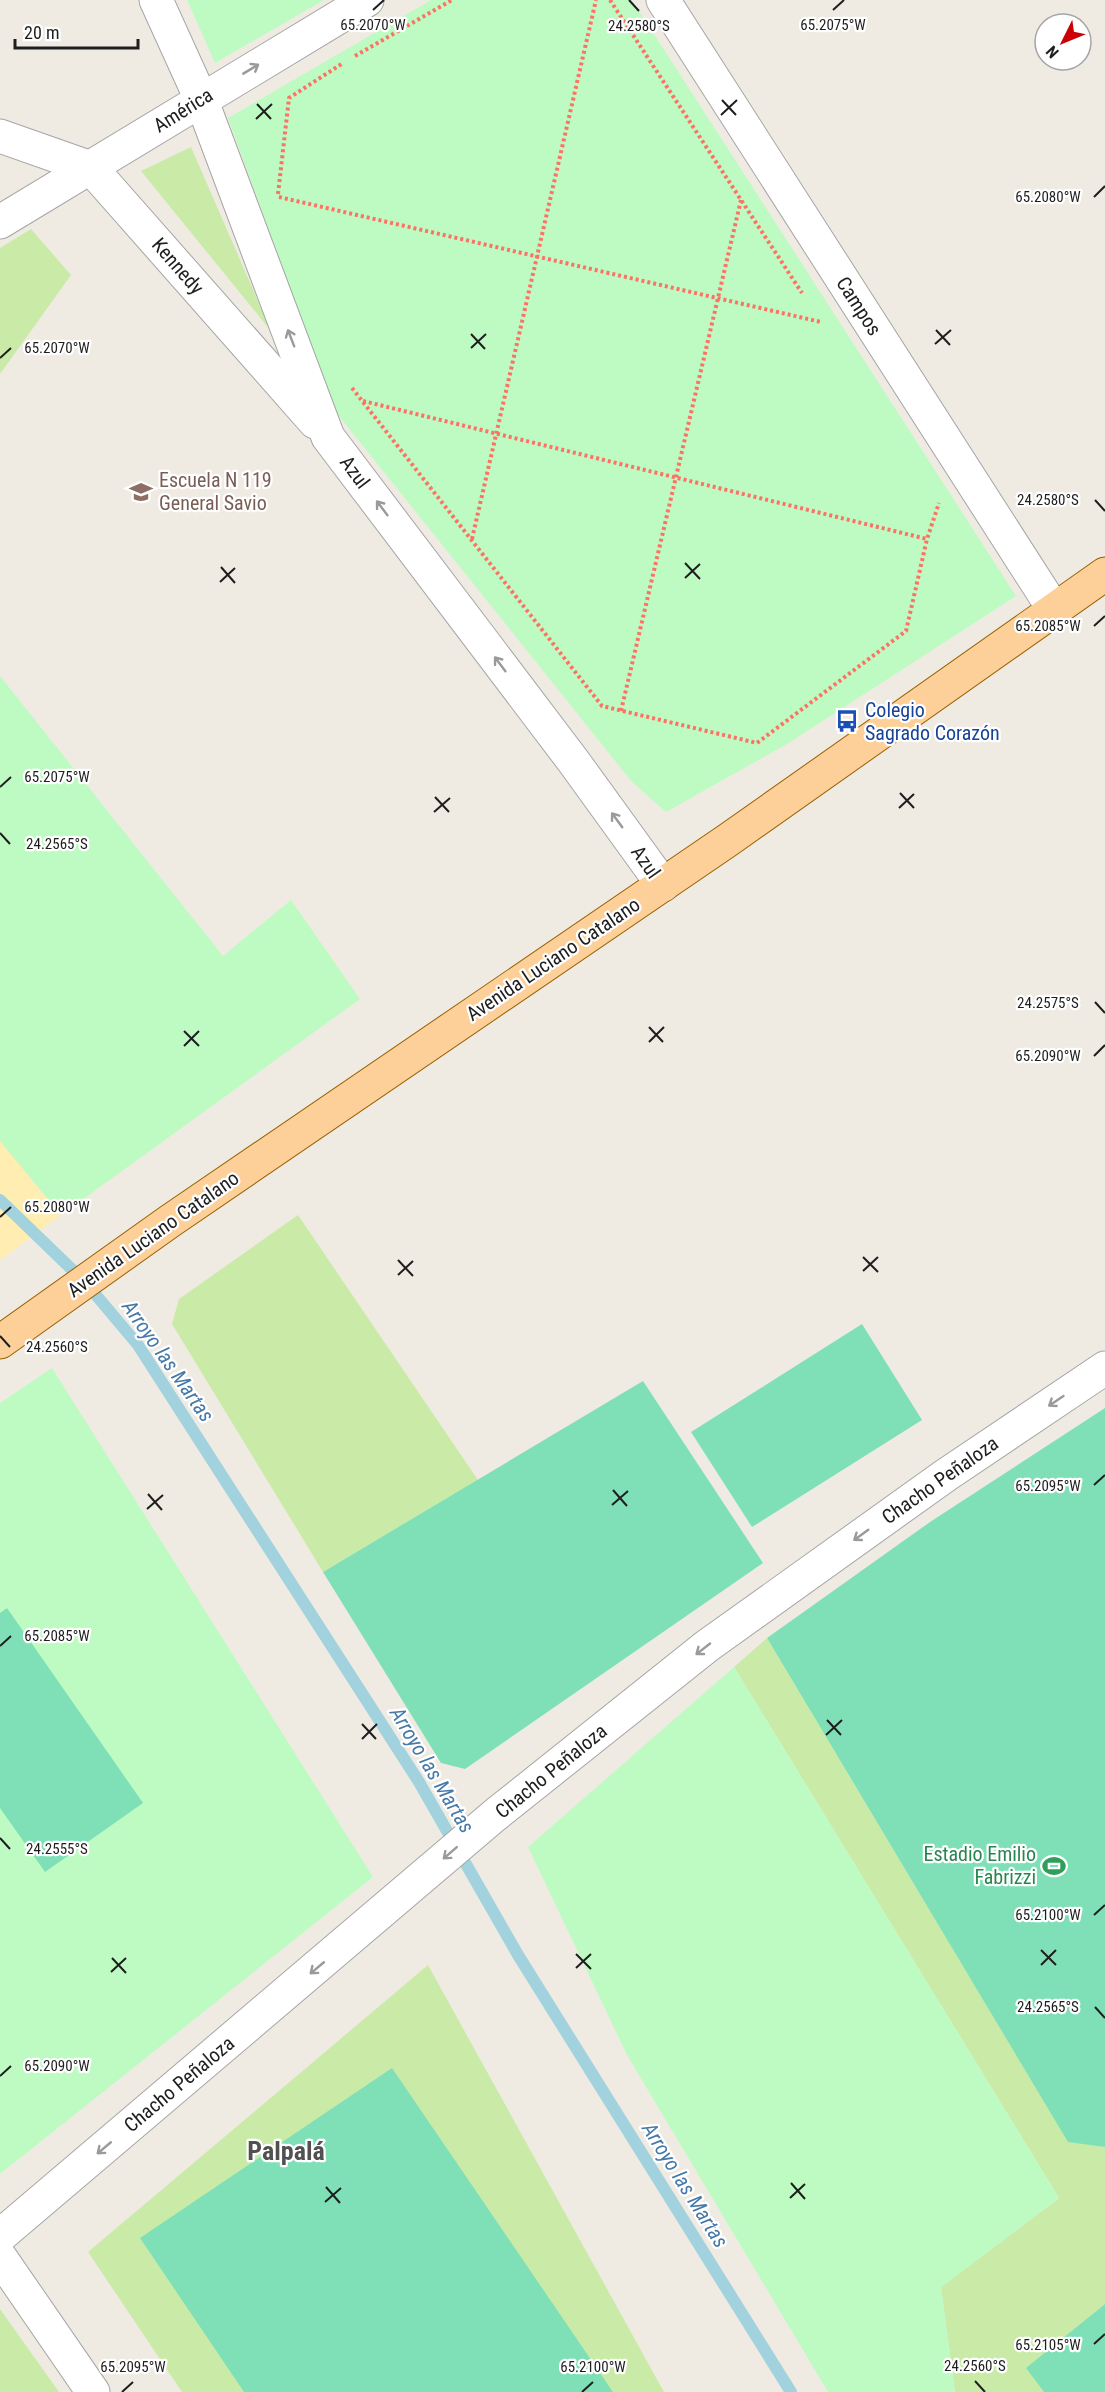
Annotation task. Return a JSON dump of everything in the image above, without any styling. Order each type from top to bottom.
[{"type":"main road","name":"Avenida Luciano Catalano","points":[[0,1342],[170,1221],[663,885],[1105,574]]},
{"type":"street","name":"Azul","points":[[156,0],[201,99],[328,436],[574,762],[663,885]]},
{"type":"street","name":"América","points":[[0,222],[367,0]]},
{"type":"street","name":"Campos","points":[[663,0],[1054,612]]},
{"type":"street","name":"Kennedy","points":[[0,136],[91,168],[328,436]]},
{"type":"street","name":"Chacho Peñaloza","points":[[0,2236],[495,1815],[707,1646],[946,1475],[1105,1368]]},
{"type":"street","points":[[0,2258],[93,2392]]},
{"type":"path","points":[[282,207],[278,197],[289,98],[347,60],[452,0]]},
{"type":"path","points":[[472,540],[596,0]]},
{"type":"path","points":[[610,0],[802,294]]},
{"type":"path","points":[[278,197],[821,322]]},
{"type":"path","points":[[621,711],[741,200]]},
{"type":"path","points":[[815,312],[827,331]]},
{"type":"path","points":[[351,386],[602,706],[757,743],[906,631],[927,539],[939,503],[933,493]]},
{"type":"path","points":[[363,401],[927,539]]},
{"type":"green space","points":[[187,0],[324,0],[215,63]]},
{"type":"green space","points":[[431,0],[632,0],[1016,596],[787,744],[666,812],[632,782],[335,411],[228,118]]},
{"type":"green space","points":[[191,147],[271,331],[141,171]]},
{"type":"green space","points":[[31,229],[71,275],[0,374],[0,248]]},
{"type":"green space","points":[[0,676],[223,956],[291,900],[360,999],[61,1215],[0,1141]]},
{"type":"green space","points":[[298,1215],[478,1480],[323,1572],[172,1324],[179,1299]]},
{"type":"green space","points":[[862,1324],[922,1420],[752,1527],[691,1432]]},
{"type":"green space","points":[[52,1368],[373,1877],[0,2174],[0,1403]]},
{"type":"green space","points":[[643,1381],[763,1563],[465,1769],[441,1763],[323,1572]]},
{"type":"green space","points":[[1105,1408],[1105,2147],[1068,2142],[767,1638],[930,1522]]},
{"type":"green space","points":[[7,1608],[143,1803],[45,1872],[0,1808],[0,1613]]},
{"type":"green space","points":[[767,1638],[1068,2141],[1105,2147],[1105,2304],[1027,2368],[1044,2392],[955,2392],[941,2287],[1059,2198],[734,1667]]},
{"type":"green space","points":[[734,1667],[1059,2198],[941,2287],[955,2392],[828,2392],[627,2055],[528,1847]]},
{"type":"green space","points":[[428,1965],[664,2392],[182,2392],[88,2252]]},
{"type":"green space","points":[[392,2068],[613,2392],[244,2392],[140,2238]]},
{"type":"green space","points":[[1105,2304],[1105,2392],[1044,2392],[1026,2368]]},
{"type":"green space","points":[[0,2309],[59,2392],[0,2392]]},
{"type":"sand","points":[[0,1141],[61,1215],[0,1260]]},
{"type":"waterway","name":"Arroyo las Martas","points":[[0,1200],[85,1282],[138,1345],[419,1782],[518,1955],[791,2392]]},
{"type":"place","name":"Escuela N 119 General Savio","points":[[141,492]]},
{"type":"place","name":"Colegio Sagrado Corazón","points":[[847,721]]},
{"type":"place","name":"Estadio Emilio Fabrizzi","points":[[1054,1866]]},
{"type":"district","name":"Palpalá","points":[[286,2151]]}]
